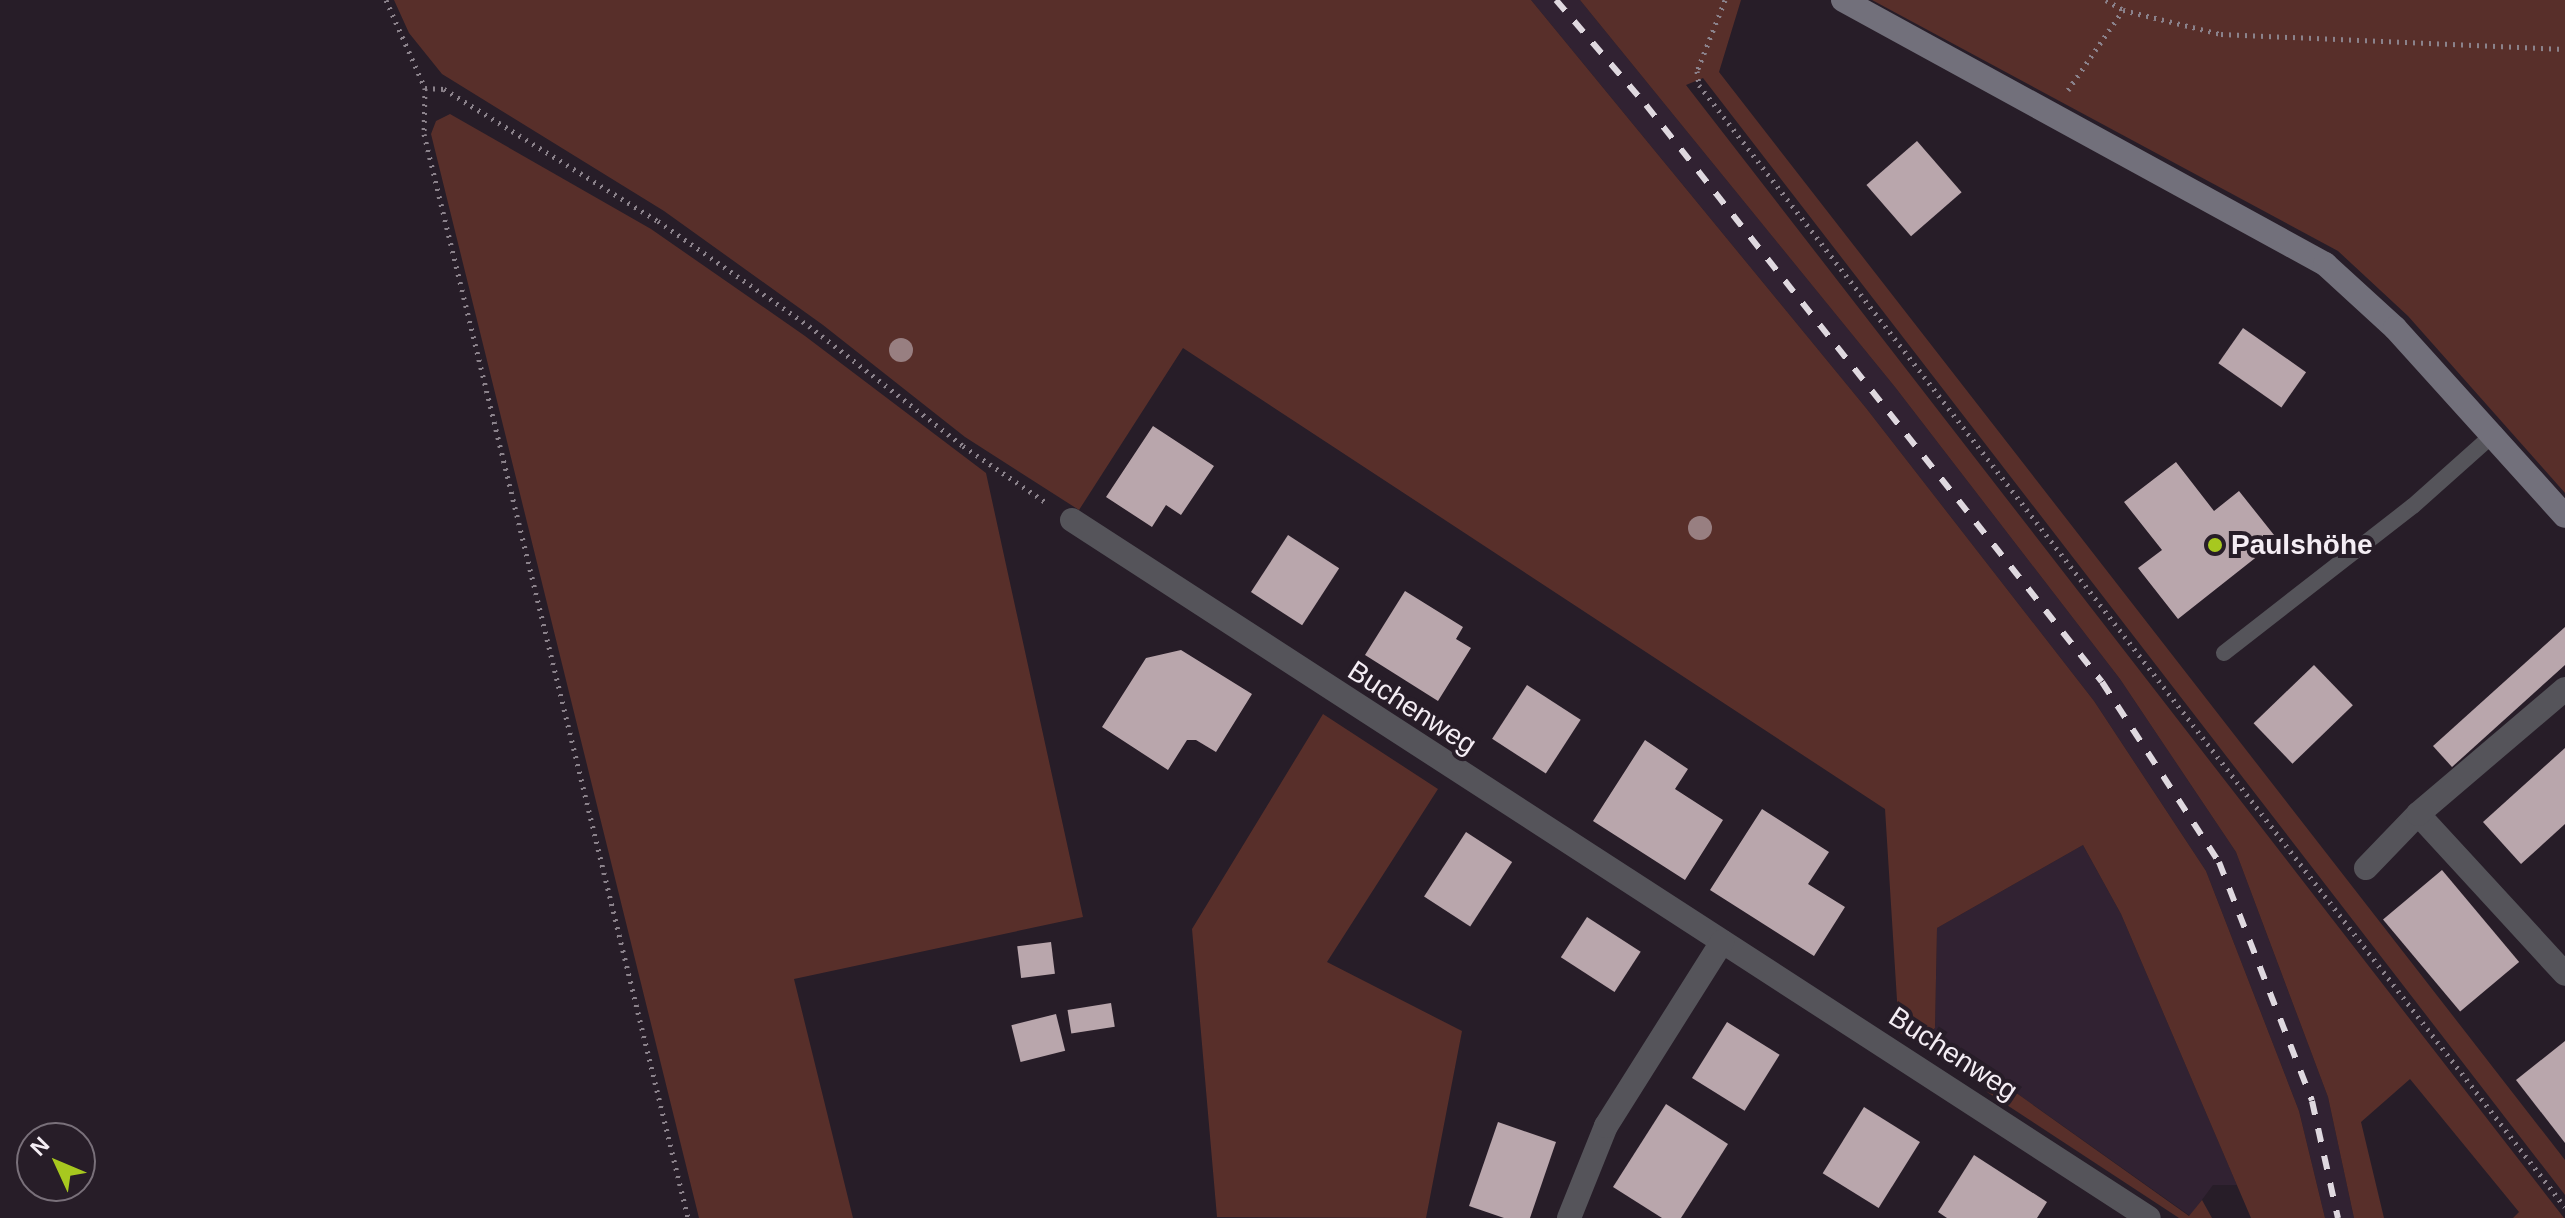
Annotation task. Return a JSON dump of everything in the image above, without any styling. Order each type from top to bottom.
[{"type":"street","points":[[1843,0],[2325,264],[2395,328],[2495,433],[2565,516]]},
{"type":"street","name":"Buchenweg","points":[[1072,520],[2149,1218]]},
{"type":"street","points":[[2366,868],[2418,814],[2565,689]]},
{"type":"street","points":[[2418,814],[2565,974]]},
{"type":"street","points":[[1569,1218],[1606,1126],[1722,942]]},
{"type":"lane","points":[[2224,653],[2413,506],[2495,433]]},
{"type":"path","points":[[386,0],[425,88],[428,150],[688,1218]]},
{"type":"path","points":[[1725,0],[1697,71],[1699,85],[2565,1207]]},
{"type":"path","points":[[2106,0],[2123,10],[2221,34],[2565,49]]},
{"type":"path","points":[[2051,114],[2123,10]]},
{"type":"path","points":[[425,88],[444,89],[658,221],[1072,520]]},
{"type":"shaded area","points":[[394,0],[1531,0],[1866,408],[2094,701],[2206,871],[2299,1111],[2325,1218],[2251,1218],[2121,914],[2083,845],[1937,928],[1935,1028],[1915,1044],[1899,1032],[1885,809],[1183,348],[1079,510],[965,437],[823,325],[664,211],[442,74],[409,33]]},
{"type":"shaded area","points":[[1531,0],[1580,0],[1895,387],[2120,679],[2236,852],[2328,1097],[2354,1218],[2325,1218],[2299,1111],[2206,871],[2094,701],[1866,408]]},
{"type":"shaded area","points":[[1580,0],[1741,0],[1719,72],[2565,1160],[2565,1195],[1703,78],[1686,85],[2564,1218],[2513,1218],[2519,1212],[2410,1079],[2361,1122],[2384,1218],[2354,1218],[2328,1097],[2236,852],[2120,679],[1895,387]]},
{"type":"shaded area","points":[[1872,0],[2565,0],[2565,493],[2408,316],[2338,251]]},
{"type":"shaded area","points":[[450,114],[651,229],[805,336],[986,473],[1083,917],[794,979],[853,1218],[699,1218],[431,134],[436,121]]},
{"type":"shaded area","points":[[1323,714],[1438,789],[1327,962],[1462,1031],[1426,1218],[1217,1217],[1192,929]]},
{"type":"shaded area","points":[[2083,845],[2121,914],[2237,1185],[2213,1185],[2190,1216],[1977,1065],[1947,1054],[1928,1034],[1935,1028],[1937,928]]},
{"type":"shaded area","points":[[1977,1065],[2189,1216],[2202,1200],[2212,1218],[2179,1218],[1987,1092]]},
{"type":"building","points":[[1917,141],[1962,192],[1911,236],[1866,185]]},
{"type":"building","points":[[2243,328],[2306,372],[2281,407],[2218,363]]},
{"type":"building","points":[[1153,426],[1214,466],[1181,515],[1166,505],[1152,527],[1106,497]]},
{"type":"building","name":"Paulshöhe","points":[[2176,462],[2214,511],[2239,491],[2278,540],[2178,619],[2138,568],[2162,550],[2124,502]]},
{"type":"building","points":[[1288,535],[1339,568],[1302,625],[1251,592]]},
{"type":"building","points":[[1405,591],[1463,627],[1456,639],[1471,648],[1438,701],[1365,655]]},
{"type":"building","points":[[2565,627],[2565,665],[2452,767],[2433,746]]},
{"type":"building","points":[[1181,650],[1252,694],[1216,752],[1196,740],[1187,740],[1168,770],[1102,727],[1146,658]]},
{"type":"building","points":[[2314,665],[2353,705],[2292,764],[2254,723]]},
{"type":"building","points":[[1527,685],[1581,720],[1546,774],[1492,739]]},
{"type":"building","points":[[1645,740],[1688,769],[1675,789],[1723,820],[1685,880],[1593,821]]},
{"type":"building","points":[[2565,748],[2565,824],[2521,864],[2483,822]]},
{"type":"building","points":[[1762,809],[1829,852],[1808,884],[1845,907],[1814,956],[1710,890]]},
{"type":"building","points":[[1466,832],[1512,862],[1470,927],[1424,897]]},
{"type":"building","points":[[2442,870],[2519,962],[2460,1011],[2383,919]]},
{"type":"building","points":[[1587,917],[1641,952],[1615,992],[1561,957]]},
{"type":"building","points":[[1051,942],[1055,974],[1021,978],[1017,946]]},
{"type":"building","points":[[1111,1003],[1115,1027],[1071,1034],[1068,1010]]},
{"type":"building","points":[[1056,1014],[1065,1051],[1021,1062],[1011,1025]]},
{"type":"building","points":[[1727,1022],[1780,1055],[1745,1111],[1692,1078]]},
{"type":"building","points":[[2565,1041],[2565,1143],[2516,1080]]},
{"type":"building","points":[[1666,1104],[1728,1144],[1681,1218],[1662,1218],[1613,1187]]},
{"type":"building","points":[[1864,1107],[1920,1142],[1879,1208],[1823,1173]]},
{"type":"building","points":[[1498,1122],[1556,1142],[1530,1218],[1504,1218],[1469,1206]]},
{"type":"building","points":[[1974,1155],[2047,1202],[2037,1218],[1947,1218],[1938,1212]]},
{"type":"railway","points":[[1556,0],[1646,105],[2102,682],[2219,862],[2312,1101],[2338,1218]]},
{"type":"place","name":"Paulshöhe","points":[[2215,545]]}]
